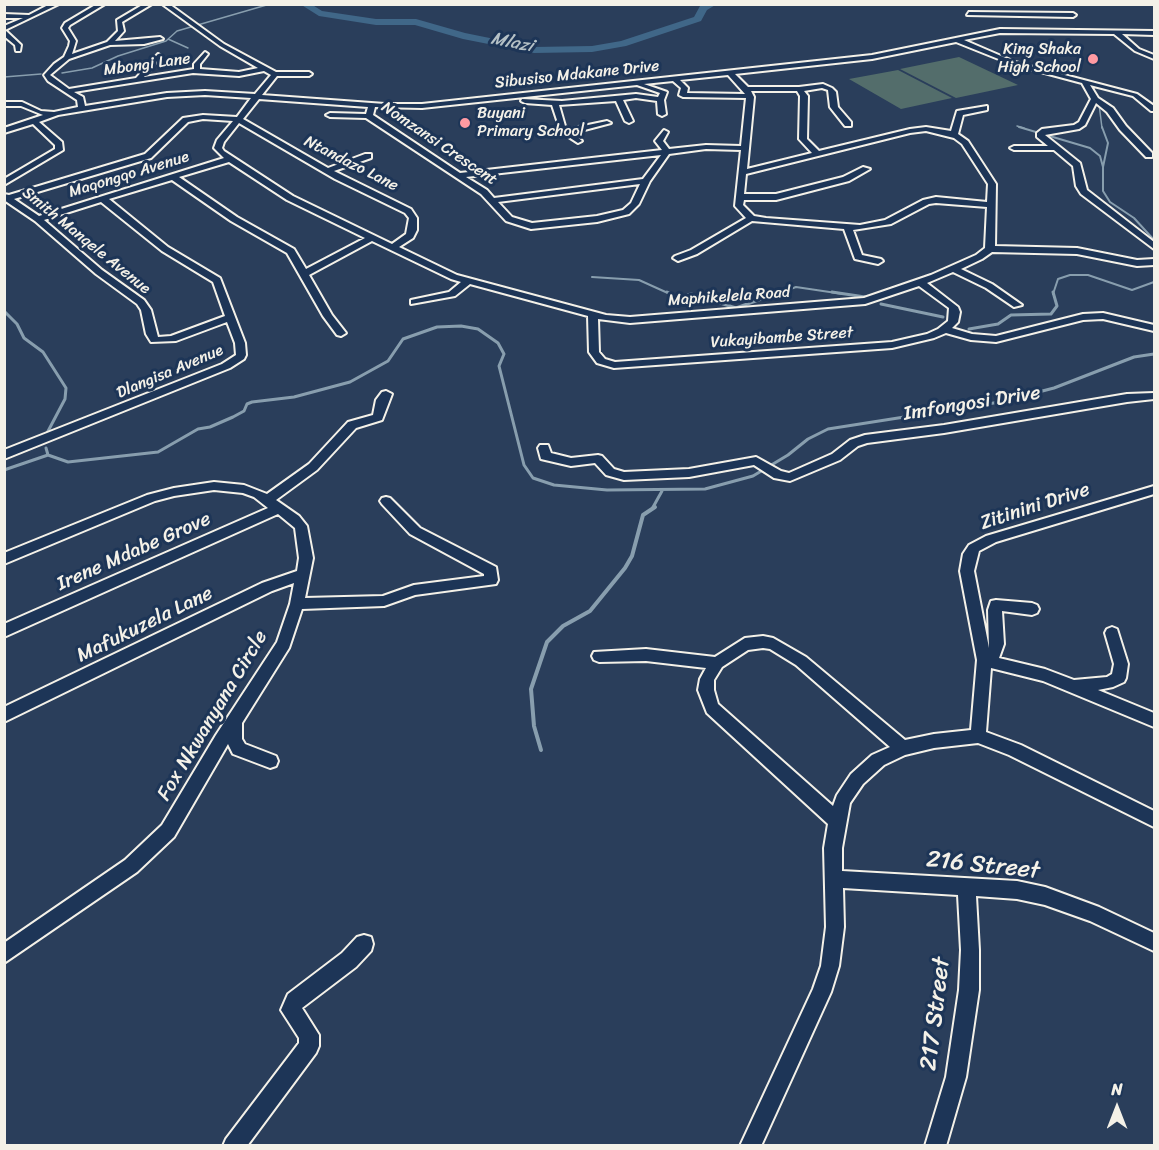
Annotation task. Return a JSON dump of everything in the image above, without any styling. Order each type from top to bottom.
[{"type":"street","points":[[18,50],[18,45],[4,31],[56,4]]},
{"type":"street","points":[[67,58],[73,43],[65,28],[66,24],[102,4]]},
{"type":"street","points":[[109,43],[121,31],[118,23],[121,20],[149,4]]},
{"type":"street","points":[[165,4],[222,45],[275,74],[309,74]]},
{"type":"street","points":[[1062,5],[1078,21]]},
{"type":"street","points":[[969,14],[1072,15]]},
{"type":"street","points":[[4,16],[33,16]]},
{"type":"street","name":"Sibusiso Mdakane Drive","points":[[4,131],[57,113],[192,93],[326,99],[385,106],[422,106],[881,56],[1000,31],[1087,29],[1155,33]]},
{"type":"street","points":[[1115,32],[1137,51],[1155,57]]},
{"type":"street","points":[[82,108],[80,99],[47,77],[49,72],[67,58],[109,43],[160,39]]},
{"type":"street","points":[[955,39],[1005,60],[1139,96],[1155,109]]},
{"type":"street","points":[[1137,51],[1155,51]]},
{"type":"street","points":[[197,71],[196,64],[205,54]]},
{"type":"street","points":[[139,79],[158,56]]},
{"type":"street","name":"Mbongi Lane","points":[[68,91],[197,71],[244,73],[266,68]]},
{"type":"street","points":[[729,72],[748,92],[739,197],[741,210],[751,218],[848,228],[880,224],[926,202],[936,200],[961,200],[990,205]]},
{"type":"street","points":[[229,159],[218,148],[238,119],[275,74]]},
{"type":"street","points":[[674,78],[685,88],[683,95],[823,86],[832,90],[834,107],[848,124]]},
{"type":"street","points":[[636,82],[664,92],[661,99],[662,114]]},
{"type":"street","points":[[1085,82],[1095,99],[1110,110],[1123,128],[1149,155]]},
{"type":"street","points":[[799,88],[804,96],[803,139],[818,153]]},
{"type":"street","points":[[354,104],[364,93]]},
{"type":"street","points":[[385,106],[393,96]]},
{"type":"street","points":[[479,100],[491,103],[524,100],[555,103],[636,96],[661,99]]},
{"type":"street","points":[[619,99],[629,121]]},
{"type":"street","points":[[1095,99],[1079,125],[1041,133],[1077,165],[1080,186],[1084,192],[1155,246]]},
{"type":"street","points":[[555,103],[565,132],[578,141]]},
{"type":"street","points":[[4,104],[22,104],[40,113],[57,113]]},
{"type":"street","name":"Nomzansi Crescent","points":[[372,105],[369,116],[460,175],[494,200],[505,216],[531,226],[597,219],[626,212],[635,204],[646,182],[667,152]]},
{"type":"street","points":[[954,135],[960,113],[984,108]]},
{"type":"street","points":[[330,115],[369,116]]},
{"type":"street","points":[[7,197],[148,156],[156,151],[186,120],[202,117],[238,119]]},
{"type":"street","name":"Ntandazo Lane","points":[[238,119],[328,171],[398,204],[411,214],[413,230],[410,236],[392,248]]},
{"type":"street","name":"Smith Manqele Avenue","points":[[4,183],[59,150],[59,144],[33,120]]},
{"type":"street","points":[[565,132],[607,123]]},
{"type":"street","points":[[742,173],[909,130],[932,130],[954,135],[965,143],[992,184],[990,249],[1086,252],[1143,264],[1155,262]]},
{"type":"street","points":[[664,132],[659,141],[667,152]]},
{"type":"street","points":[[460,175],[711,146],[745,148]]},
{"type":"street","points":[[1014,148],[1056,148]]},
{"type":"street","points":[[328,171],[368,156]]},
{"type":"street","name":"Maqongqo Avenue","points":[[38,219],[229,159]]},
{"type":"street","name":"Maphikelela Road","points":[[229,159],[290,198],[439,271],[593,315],[630,320],[848,304],[876,298],[921,282],[954,269],[990,249]]},
{"type":"street","points":[[739,197],[776,197],[846,179],[866,169]]},
{"type":"street","points":[[173,177],[234,219],[291,251],[328,316],[341,333]]},
{"type":"street","points":[[494,200],[646,182]]},
{"type":"street","name":"Smith Manqele Avenue","points":[[7,197],[38,219],[99,272],[141,302],[146,310],[155,340],[172,339],[229,318]]},
{"type":"street","name":"Dlangisa Avenue","points":[[4,455],[234,362],[242,350],[219,284],[213,276],[165,249],[103,199]]},
{"type":"street","points":[[678,258],[694,252],[751,218]]},
{"type":"street","points":[[848,228],[858,257],[878,261]]},
{"type":"street","points":[[303,274],[371,238]]},
{"type":"street","points":[[954,269],[990,286],[1017,305]]},
{"type":"street","points":[[414,302],[452,294],[468,280]]},
{"type":"street","points":[[921,282],[953,307],[954,317],[945,328],[971,337],[996,339],[1083,317],[1103,316],[1155,328]]},
{"type":"street","name":"Vukayibambe Street","points":[[593,315],[594,352],[601,361],[614,365],[892,345],[920,339],[945,328]]},
{"type":"street","points":[[274,504],[352,425],[378,417],[382,400],[386,394]]},
{"type":"street","name":"Imfongosi Drive","points":[[544,448],[545,456],[560,460],[575,462],[598,459],[610,472],[624,476],[689,473],[745,462],[760,463],[774,473],[790,477],[836,457],[854,443],[866,439],[1155,396]]},
{"type":"street","name":"Fox Nkwanyana Circle","points":[[4,559],[151,498],[174,492],[230,486],[244,489],[274,504],[301,526],[306,546],[304,574],[284,644],[234,722],[180,815],[148,852],[6,950]]},
{"type":"street","name":"Zitinini Drive","points":[[978,736],[984,658],[967,560],[974,548],[991,539],[1155,490]]},
{"type":"street","points":[[297,604],[384,601],[414,590],[485,582],[492,578],[491,571],[415,531],[386,501]]},
{"type":"street","name":"Irene Mdabe Grove","points":[[4,631],[274,504]]},
{"type":"street","name":"Mafukuzela Lane","points":[[4,715],[267,587],[304,574]]},
{"type":"street","points":[[984,658],[992,656],[997,644],[996,605],[1032,609]]},
{"type":"street","points":[[1073,686],[1108,683],[1119,678],[1121,664],[1112,633]]},
{"type":"street","points":[[837,820],[712,708],[706,690],[706,679],[717,663],[745,644],[773,644],[801,661],[903,748]]},
{"type":"street","points":[[600,656],[646,655],[717,663]]},
{"type":"street","points":[[984,658],[1045,675],[1155,720]]},
{"type":"street","points":[[234,722],[234,740],[239,749],[270,762]]},
{"type":"street","points":[[750,1146],[821,992],[830,966],[835,941],[833,848],[843,800],[857,778],[878,760],[903,748],[934,741],[978,736],[1015,750],[1155,819]]},
{"type":"street","name":"216 Street","points":[[834,879],[1017,890],[1045,896],[1093,913],[1155,942]]},
{"type":"street","name":"217 Street","points":[[935,1146],[956,1077],[969,990],[970,950],[966,886]]},
{"type":"street","points":[[234,1146],[309,1046],[309,1035],[291,1010],[295,1001],[349,960],[364,944]]},
{"type":"green space","points":[[959,57],[1018,85],[956,98],[900,69]]},
{"type":"green space","points":[[898,70],[952,98],[901,109],[849,79]]},
{"type":"waterway","points":[[168,39],[177,31],[270,4]]},
{"type":"waterway","name":"Mlazi","points":[[304,4],[319,13],[376,22],[416,22],[463,36],[534,50],[592,49],[623,44],[698,19],[703,8],[713,4]]},
{"type":"waterway","points":[[62,73],[92,68],[118,56],[168,39]]},
{"type":"waterway","points":[[168,39],[188,48]]},
{"type":"waterway","points":[[4,77],[41,74]]},
{"type":"waterway","points":[[1099,104],[1102,128]]},
{"type":"waterway","points":[[1017,126],[1024,128]]},
{"type":"waterway","points":[[1019,127],[1090,148],[1100,156],[1103,167]]},
{"type":"waterway","points":[[1102,127],[1108,143],[1103,167]]},
{"type":"waterway","points":[[1103,167],[1103,191],[1110,202],[1134,218],[1154,240]]},
{"type":"waterway","points":[[1053,293],[1058,279],[1070,275],[1088,275],[1132,290],[1154,282]]},
{"type":"waterway","points":[[592,277],[639,280],[670,294]]},
{"type":"waterway","points":[[777,294],[796,287],[843,294]]},
{"type":"waterway","points":[[667,292],[680,298],[691,294],[736,308],[781,292]]},
{"type":"waterway","points":[[832,292],[865,297]]},
{"type":"waterway","points":[[969,329],[998,324],[1011,315],[1051,314],[1057,306],[1053,293]]},
{"type":"waterway","points":[[881,304],[943,317]]},
{"type":"waterway","name":"Mlazi","points":[[4,311],[17,324],[24,338],[43,352],[66,388],[65,399],[46,435]]},
{"type":"waterway","points":[[48,455],[68,462],[158,452],[198,429],[210,427],[233,417],[244,411],[247,404],[252,402],[294,397],[350,382],[388,361],[403,339],[437,327],[461,326],[478,329],[498,343],[504,354],[499,366],[524,465],[533,478],[554,485],[607,490],[705,489],[753,476],[788,455],[808,439],[828,429],[1000,402],[1054,388],[1134,357],[1154,354]]},
{"type":"waterway","points":[[46,448],[48,455]]},
{"type":"waterway","points":[[4,470],[48,455]]},
{"type":"waterway","points":[[652,509],[662,491]]},
{"type":"waterway","points":[[541,750],[534,726],[531,689],[547,642],[563,626],[590,611],[625,568],[632,556],[643,515],[652,509]]},
{"type":"place","name":"King Shaka High School","points":[[1093,59]]},
{"type":"place","name":"Buyani Primary School","points":[[465,123]]}]
